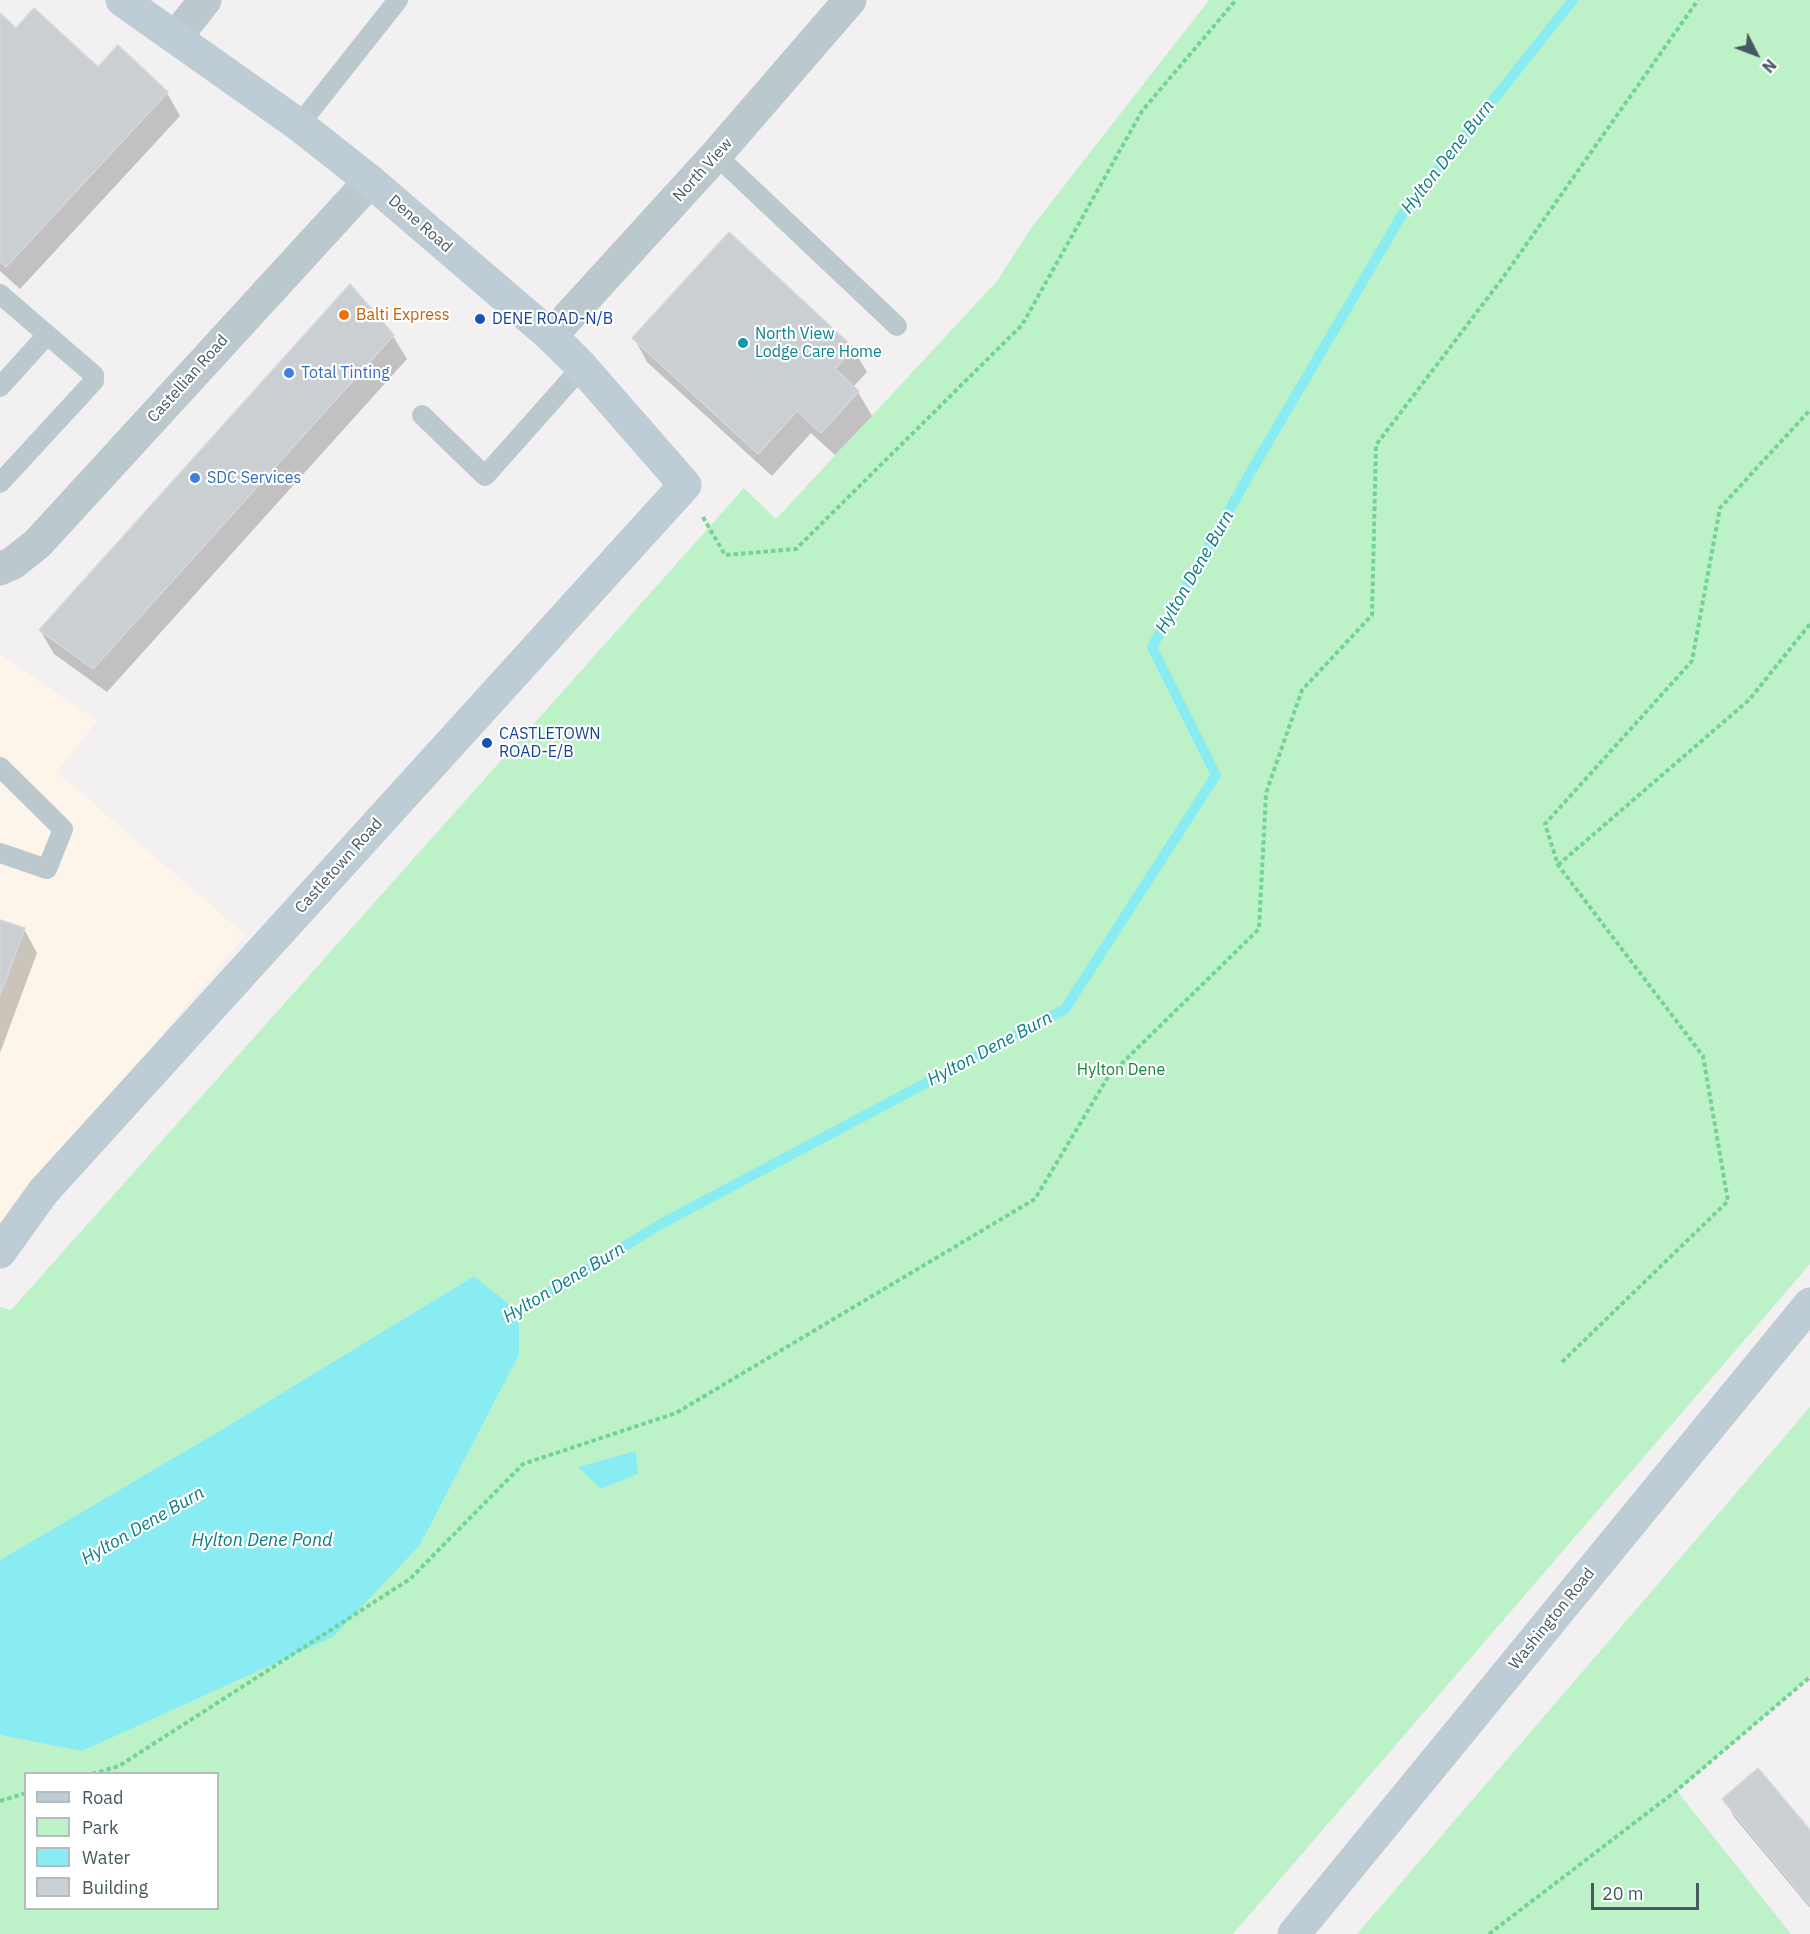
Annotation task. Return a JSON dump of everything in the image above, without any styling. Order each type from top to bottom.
[{"type":"street","name":"Dene Road","points":[[122,0],[299,125],[370,180],[551,336],[582,367],[685,485]]},
{"type":"street","points":[[176,37],[205,0]]},
{"type":"street","name":"North View","points":[[551,336],[716,155],[850,0]]},
{"type":"street","name":"Castellian Road","points":[[0,569],[38,543],[370,180]]},
{"type":"street","name":"Castletown Road","points":[[0,1252],[43,1192],[685,485]]},
{"type":"street","name":"Washington Road","points":[[1294,1934],[1810,1304]]},
{"type":"lane","points":[[299,125],[398,0]]},
{"type":"lane","points":[[716,155],[897,326]]},
{"type":"lane","points":[[0,294],[94,375],[94,381],[0,483]]},
{"type":"lane","points":[[0,387],[47,335]]},
{"type":"lane","points":[[422,415],[485,476],[582,367]]},
{"type":"lane","points":[[0,767],[63,829],[47,869],[0,853]]},
{"type":"path","points":[[685,485],[725,555],[796,549],[1022,325],[1142,111],[1236,0]]},
{"type":"path","points":[[96,1772],[119,1766],[410,1579],[524,1464],[676,1413],[1035,1199],[1108,1077],[1259,929],[1266,793],[1302,690],[1372,615],[1376,445],[1502,279],[1698,0]]},
{"type":"path","points":[[1562,1362],[1728,1201],[1703,1056],[1557,865],[1545,824],[1692,661],[1720,508],[1810,410]]},
{"type":"path","points":[[1557,865],[1749,700],[1810,624]]},
{"type":"path","points":[[1489,1934],[1676,1791],[1810,1677]]},
{"type":"path","points":[[0,1801],[24,1794]]},
{"type":"shaded area","points":[[0,654],[97,721],[57,772],[245,935],[0,1229]]},
{"type":"green space","name":"Hylton Dene","points":[[1209,0],[1810,0],[1810,1264],[1233,1934],[0,1934],[0,1735],[82,1750],[420,1545],[519,1355],[518,1312],[474,1276],[221,1430],[0,1560],[0,1307],[11,1310],[744,488],[776,519],[997,281],[1032,227]]},
{"type":"green space","points":[[1810,1407],[1810,1677],[1677,1791],[1791,1934],[1357,1934]]},
{"type":"water","name":"Hylton Dene Pond","points":[[474,1276],[519,1312],[519,1355],[420,1545],[333,1637],[82,1751],[0,1735],[0,1560],[221,1430]]},
{"type":"water","points":[[636,1451],[638,1474],[601,1489],[578,1467]]},
{"type":"building","points":[[34,8],[98,67],[118,45],[168,92],[6,267],[0,261],[0,13],[16,28]]},
{"type":"building","name":"North View Lodge Care Home","points":[[729,232],[854,348],[835,369],[859,391],[821,433],[797,411],[758,454],[632,338]]},
{"type":"building","points":[[350,284],[394,335],[93,669],[39,630]]},
{"type":"building","points":[[0,920],[25,928],[0,995]]},
{"type":"building","points":[[1758,1768],[1810,1830],[1810,1905],[1722,1799]]},
{"type":"waterway","name":"Hylton Dene Burn","points":[[506,1319],[659,1225],[1065,1009],[1216,775],[1152,647],[1253,468],[1403,213],[1573,0]]},
{"type":"place","name":"Balti Express","points":[[344,315]]},
{"type":"place","name":"DENE ROAD-N/B","points":[[480,319]]},
{"type":"place","name":"North View Lodge Care Home","points":[[743,343]]},
{"type":"place","name":"Total Tinting","points":[[289,373]]},
{"type":"place","name":"SDC Services","points":[[195,478]]},
{"type":"place","name":"CASTLETOWN ROAD-E/B","points":[[487,743]]}]
